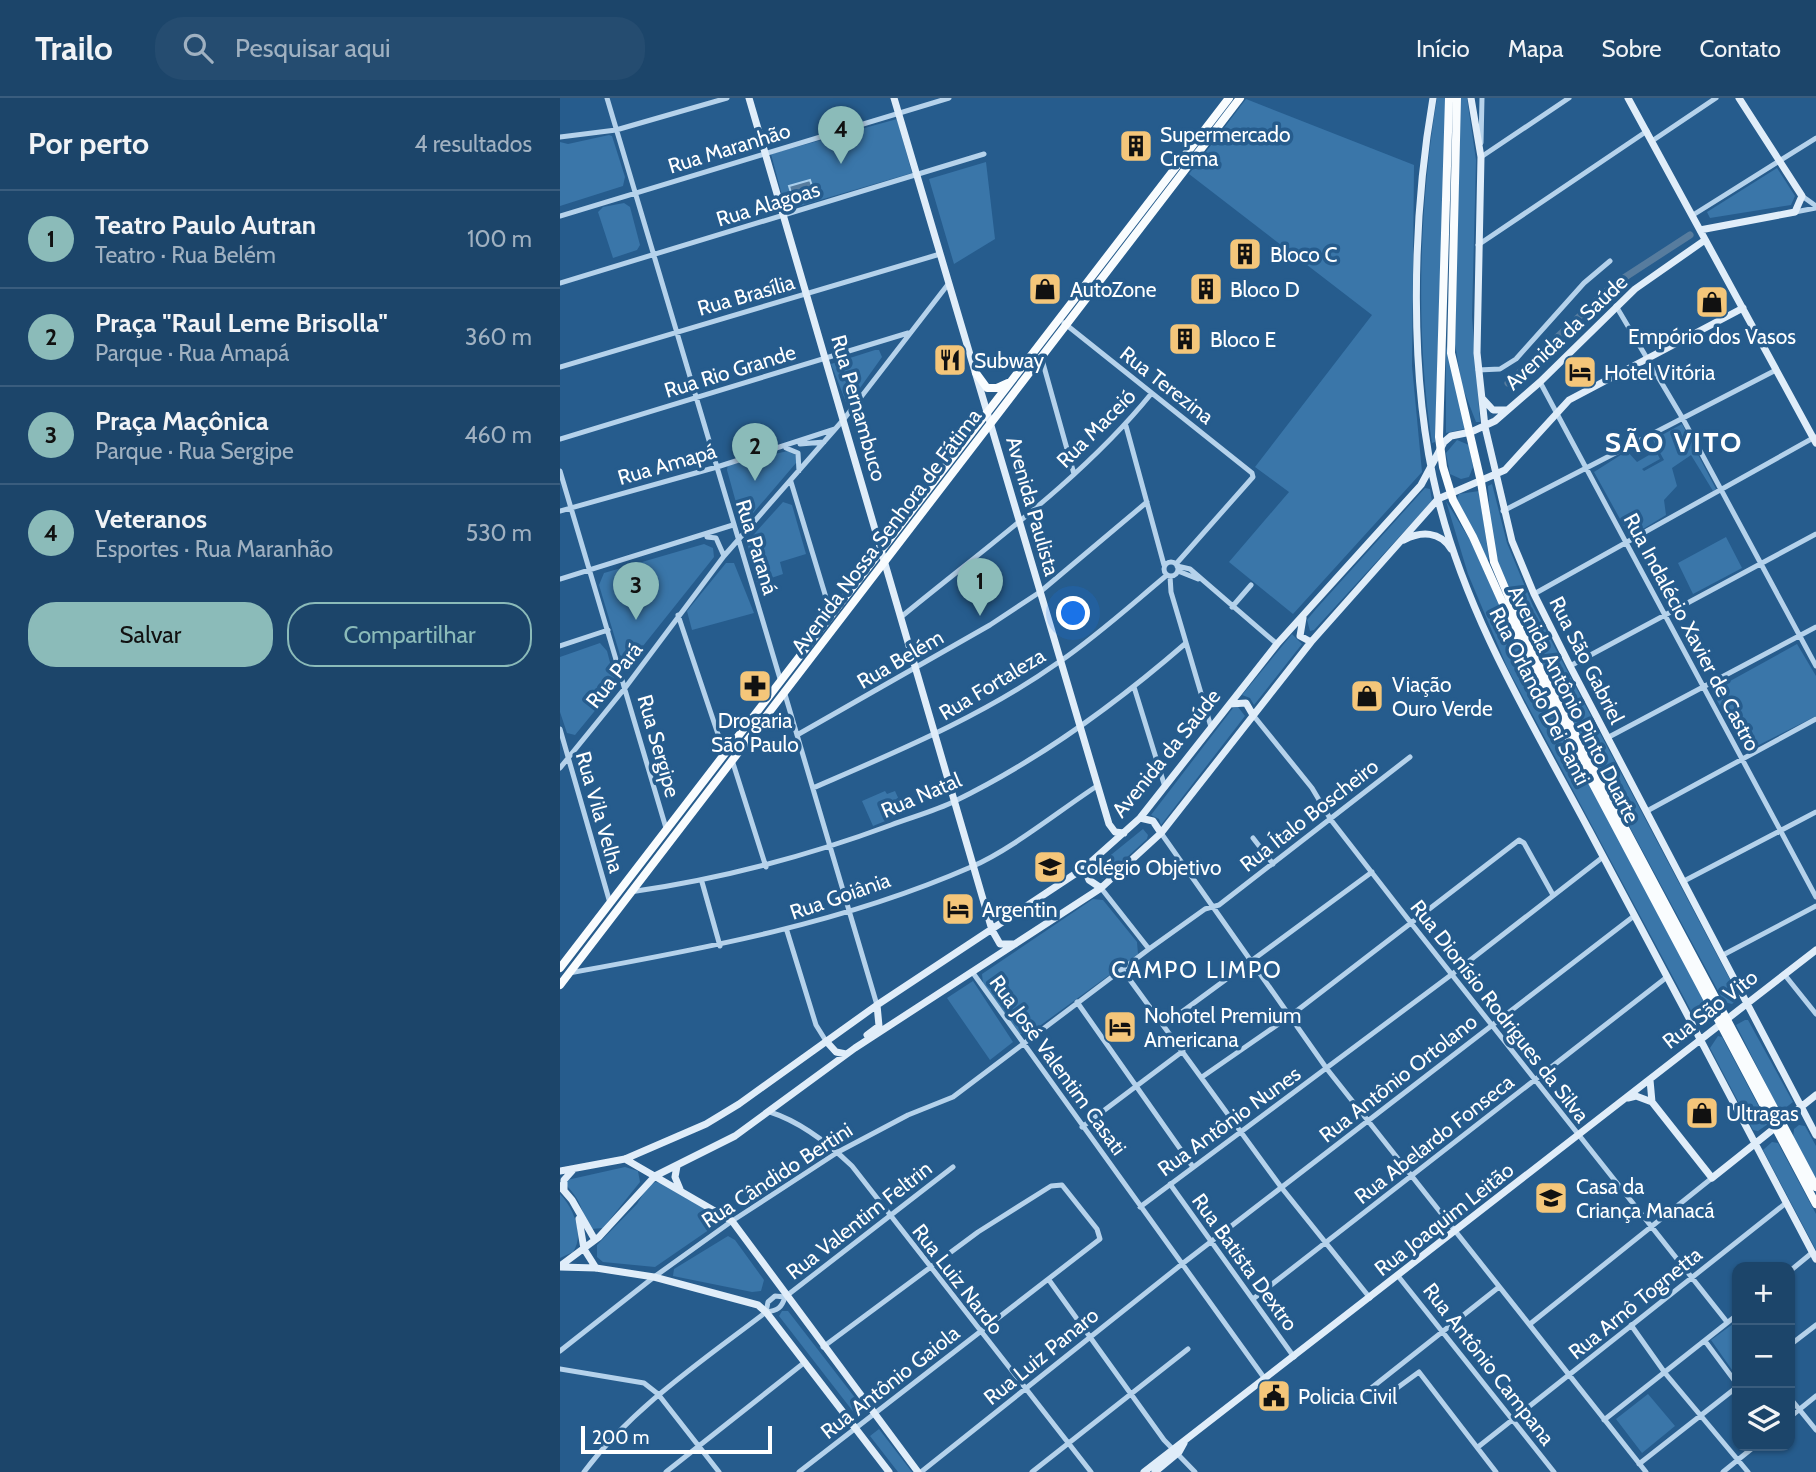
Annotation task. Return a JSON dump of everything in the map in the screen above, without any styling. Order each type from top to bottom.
[{"type":"main road","name":"Rua Pernambuco","points":[[749,98],[992,930]]},
{"type":"main road","name":"Avenida Paulista","points":[[894,98],[1097,786],[1111,828],[1115,832],[1125,833]]},
{"type":"main road","name":"Avenida Nossa Senhora de Fátima","points":[[560,985],[1041,356],[1062,322],[1229,98]]},
{"type":"main road","name":"Avenida Nossa Senhora de Fátima","points":[[560,968],[987,411],[1062,322],[1240,98]]},
{"type":"main road","name":"Rua Orlando Dei Santi","points":[[1433,98],[1421,176],[1419,364],[1431,467],[1455,555],[1495,654],[1814,1255]]},
{"type":"main road","name":"Avenida Antônio Pinto Duarte","points":[[1449,98],[1440,446],[1450,491],[1534,673],[1724,1020]]},
{"type":"main road","name":"Avenida Antônio Pinto Duarte","points":[[1457,98],[1450,342],[1481,482],[1490,548],[1510,605],[1534,657],[1724,1020],[1816,1204]]},
{"type":"main road","name":"Rua São Gabriel","points":[[1471,98],[1480,157],[1478,370],[1485,427],[1503,511],[1534,594],[1570,666],[1816,1135]]},
{"type":"main road","points":[[1628,98],[1815,439]]},
{"type":"main road","points":[[1700,230],[1795,212],[1802,196],[1739,98]]},
{"type":"main road","points":[[1705,240],[1711,228]]},
{"type":"main road","name":"Avenida da Saúde","points":[[560,1171],[572,1171],[625,1159],[706,1124],[739,1104],[877,1005],[1084,868],[1140,818],[1277,644],[1421,485],[1440,446],[1451,436],[1485,427],[1510,408],[1616,306],[1705,240]]},
{"type":"main road","name":"Avenida da Saúde","points":[[560,1266],[595,1240],[655,1176],[735,1136],[846,1054],[1101,888],[1161,833],[1311,642],[1438,499],[1450,491],[1495,476],[1513,463],[1569,400],[1742,308]]},
{"type":"main road","points":[[976,373],[987,388],[997,388],[1010,382]]},
{"type":"main road","points":[[1480,394],[1493,410],[1510,408]]},
{"type":"main road","points":[[1397,545],[1413,536],[1429,534],[1447,542],[1455,555]]},
{"type":"main road","points":[[1304,614],[1298,631],[1300,636],[1311,642]]},
{"type":"main road","points":[[1227,705],[1246,703],[1253,715]]},
{"type":"main road","points":[[1140,818],[1153,821],[1161,833]]},
{"type":"main road","points":[[1084,868],[1089,880],[1101,888]]},
{"type":"main road","points":[[992,930],[1000,944],[1019,943]]},
{"type":"main road","name":"Rua São Vito","points":[[1627,1098],[1816,950]]},
{"type":"main road","points":[[855,1048],[879,1026],[877,1005]]},
{"type":"main road","points":[[826,1041],[836,1052],[846,1054]]},
{"type":"main road","points":[[1650,1080],[1652,1102]]},
{"type":"main road","points":[[1627,1098],[1636,1096],[1652,1102],[1712,1178],[1816,1095]]},
{"type":"main road","name":"Rua Joaquim Leitão","points":[[1176,1450],[1627,1098]]},
{"type":"main road","name":"Avenida Antônio Pinto Duarte","points":[[1778,1125],[1816,1187]]},
{"type":"main road","points":[[625,1159],[681,1189],[732,1221],[785,1297],[919,1472]]},
{"type":"main road","points":[[677,1167],[675,1177],[681,1189]]},
{"type":"main road","points":[[572,1171],[562,1187],[595,1240]]},
{"type":"main road","points":[[578,1215],[584,1249],[596,1268]]},
{"type":"main road","points":[[560,1266],[596,1268],[654,1277],[748,1301],[766,1312],[889,1472]]},
{"type":"main road","points":[[1144,1472],[1176,1450]]},
{"type":"main road","points":[[1155,1472],[1176,1450]]},
{"type":"street","name":"Rua Paraná","points":[[607,98],[877,1005]]},
{"type":"street","points":[[560,137],[568,139],[616,130],[727,98]]},
{"type":"street","name":"Rua Maranhão","points":[[560,216],[949,98]]},
{"type":"street","name":"Rua São Gabriel","points":[[1480,157],[1482,98]]},
{"type":"street","points":[[1480,157],[1569,98]]},
{"type":"street","points":[[1652,141],[1716,98]]},
{"type":"street","points":[[1478,245],[1647,131]]},
{"type":"street","points":[[1693,215],[1816,138]]},
{"type":"street","name":"Rua Alagoas","points":[[560,283],[984,154]]},
{"type":"street","points":[[1802,196],[1816,207]]},
{"type":"street","points":[[1795,212],[1816,207]]},
{"type":"street","name":"Rua Brasília","points":[[560,366],[940,254]]},
{"type":"street","points":[[1478,370],[1500,369],[1516,359],[1584,283],[1610,261]]},
{"type":"street","name":"Rua Pará","points":[[560,768],[625,688],[724,556],[836,429],[949,283]]},
{"type":"street","points":[[1616,306],[1683,419],[1816,666]]},
{"type":"street","name":"Rua Terezina","points":[[1062,322],[1249,468],[1253,477]]},
{"type":"street","name":"Rua Rio Grande","points":[[560,439],[909,332]]},
{"type":"street","points":[[1041,356],[1074,474]]},
{"type":"street","points":[[1503,511],[1587,470],[1776,370]]},
{"type":"street","name":"Rua Indalécio Xavier de Castro","points":[[1540,382],[1816,897]]},
{"type":"street","name":"Rua Maceió","points":[[901,617],[1074,474],[1126,426],[1152,394]]},
{"type":"street","points":[[1126,426],[1158,540],[1172,568],[1175,604],[1211,727]]},
{"type":"street","name":"Rua Amapá","points":[[560,510],[717,467],[836,429]]},
{"type":"street","points":[[1534,594],[1815,439]]},
{"type":"street","name":"Rua Amapá","points":[[783,447],[824,442]]},
{"type":"street","points":[[783,447],[798,453],[800,471]]},
{"type":"street","name":"Rua Sergipe","points":[[560,471],[666,828]]},
{"type":"street","name":"Rua Fortaleza","points":[[813,788],[936,736],[1061,662],[1172,568],[1253,477]]},
{"type":"street","points":[[790,482],[831,614]]},
{"type":"street","name":"Rua Belém","points":[[797,735],[916,669],[1040,592],[1147,502]]},
{"type":"street","points":[[560,579],[733,526]]},
{"type":"street","points":[[1570,666],[1816,534]]},
{"type":"street","points":[[704,537],[716,538],[724,556]]},
{"type":"street","points":[[1172,568],[1188,567],[1277,644]]},
{"type":"street","points":[[1232,607],[1251,585]]},
{"type":"street","points":[[678,615],[724,752]]},
{"type":"street","points":[[1607,738],[1704,689],[1816,627]]},
{"type":"street","points":[[560,646],[608,630]]},
{"type":"street","name":"Rua Natal","points":[[630,892],[702,882],[766,867],[831,848],[955,801],[1080,727],[1134,687],[1186,643]]},
{"type":"street","points":[[1134,687],[1165,787]]},
{"type":"street","name":"Rua Dionísio Rodrigues da Silva","points":[[1253,715],[1315,792],[1331,820],[1451,975],[1727,1322]]},
{"type":"street","points":[[1647,811],[1816,719]]},
{"type":"street","name":"Rua Vila Velha","points":[[560,729],[610,903]]},
{"type":"street","name":"Rua Ítalo Boscheiro","points":[[1022,1043],[1149,949],[1273,864],[1410,757]]},
{"type":"street","points":[[732,760],[766,867]]},
{"type":"street","name":"Rua Goiânia","points":[[569,973],[787,931],[849,911],[974,866],[1097,786]]},
{"type":"street","points":[[1684,881],[1816,812]]},
{"type":"street","points":[[1161,833],[1327,1069],[1646,1472]]},
{"type":"street","points":[[1254,838],[1273,864]]},
{"type":"street","points":[[1202,1077],[1290,1016],[1519,840],[1524,843],[1553,895]]},
{"type":"street","name":"Rua Antônio Nunes","points":[[1140,1207],[1327,1069],[1603,857]]},
{"type":"street","points":[[1164,1025],[1372,872]]},
{"type":"street","points":[[702,882],[719,946]]},
{"type":"street","points":[[1101,888],[1149,949]]},
{"type":"street","points":[[1723,955],[1816,906]]},
{"type":"street","name":"Rua Antônio Ortolano","points":[[1182,1264],[1634,916]]},
{"type":"street","points":[[787,931],[816,1025],[826,1041]]},
{"type":"street","points":[[1122,970],[1281,1187],[1370,1298]]},
{"type":"street","name":"Rua José Valentim Casati","points":[[972,973],[1265,1380]]},
{"type":"street","points":[[1784,974],[1816,1014]]},
{"type":"street","name":"Rua Abelardo Fonseca","points":[[1253,1299],[1667,978]]},
{"type":"street","points":[[1077,1002],[1193,1167]]},
{"type":"street","name":"Rua Cândido Bertini","points":[[560,1351],[654,1277],[732,1221],[838,1152],[908,1115],[953,1097],[1022,1043]]},
{"type":"street","points":[[1082,1127],[1183,1051]]},
{"type":"street","points":[[783,1102],[782,1110],[788,1118]]},
{"type":"street","name":"Rua Luiz Nardo","points":[[770,1112],[788,1118],[838,1152],[1091,1472]]},
{"type":"street","name":"Rua Valentim Feltrin","points":[[584,1472],[606,1442],[659,1394],[766,1312],[775,1311],[782,1305],[785,1297],[953,1167]]},
{"type":"street","points":[[1530,1324],[1712,1178]]},
{"type":"street","name":"Rua Batista Dextro","points":[[1170,1184],[1294,1357]]},
{"type":"street","name":"Rua Antônio Gaiola","points":[[799,1472],[1100,1239],[1097,1229],[1062,1185],[1051,1186],[978,1232],[930,1268]]},
{"type":"street","name":"Rua Arnô Tognetta","points":[[1478,1447],[1786,1203]]},
{"type":"street","points":[[1795,1268],[1814,1255]]},
{"type":"street","name":"Rua Luiz Panaro","points":[[919,1472],[1182,1264]]},
{"type":"street","points":[[823,1347],[930,1268]]},
{"type":"street","name":"Rua Antônio Campana","points":[[1398,1276],[1554,1472]]},
{"type":"street","points":[[1049,1280],[1164,1440],[1195,1472]]},
{"type":"street","points":[[1351,1404],[1499,1287]]},
{"type":"street","points":[[1604,1420],[1732,1318]]},
{"type":"street","points":[[1631,1325],[1665,1373],[1748,1472]]},
{"type":"street","points":[[1795,1341],[1816,1325]]},
{"type":"street","points":[[1704,1341],[1732,1379]]},
{"type":"street","points":[[1032,1472],[1188,1349]]},
{"type":"street","points":[[666,1472],[805,1362]]},
{"type":"street","points":[[560,1369],[644,1383],[659,1394],[719,1472]]},
{"type":"street","points":[[1382,1399],[1419,1371],[1496,1472]]},
{"type":"street","points":[[1639,1464],[1735,1388]]},
{"type":"street","points":[[1795,1413],[1816,1396]]},
{"type":"street","points":[[1795,1404],[1816,1430]]},
{"type":"street","points":[[1723,1472],[1749,1451]]},
{"type":"shaded area","points":[[1437,98],[1446,98],[1435,442],[1432,443],[1423,358],[1421,270],[1426,182]]},
{"type":"shaded area","points":[[1460,98],[1467,98],[1476,160],[1472,317],[1480,422],[1476,422],[1462,386],[1455,344]]},
{"type":"shaded area","points":[[1246,99],[1414,165],[1412,366],[1422,472],[1293,614],[1229,562],[1289,492],[1255,467],[1372,315],[1189,174]]},
{"type":"shaded area","points":[[897,119],[912,173],[786,210],[771,154]]},
{"type":"shaded area","points":[[612,136],[625,177],[623,186],[560,206],[560,142],[568,144]]},
{"type":"shaded area","points":[[986,162],[995,239],[954,264],[929,179]]},
{"type":"shaded area","points":[[1777,168],[1795,196],[1791,205],[1710,218],[1707,212]]},
{"type":"shaded area","points":[[810,180],[814,192],[793,199],[789,186]]},
{"type":"shaded area","points":[[624,203],[630,207],[640,245],[637,250],[613,258],[598,212],[603,207]]},
{"type":"shaded area","points":[[1446,346],[1466,426],[1464,429],[1446,433]]},
{"type":"shaded area","points":[[879,350],[882,357],[850,402],[846,402],[831,364]]},
{"type":"shaded area","points":[[1682,424],[1716,489],[1713,491],[1691,455],[1672,468],[1677,486],[1664,500],[1666,515],[1630,537],[1594,472],[1627,451],[1637,462],[1656,451],[1660,459],[1642,469],[1644,471],[1664,460],[1653,440]]},
{"type":"shaded area","points":[[1457,440],[1469,445],[1473,467],[1469,477],[1461,479],[1450,474],[1446,453]]},
{"type":"shaded area","points":[[788,451],[797,456],[796,463],[748,519],[740,517],[727,470],[728,464]]},
{"type":"shaded area","points":[[1492,484],[1507,543],[1533,606],[1737,993],[1737,1000],[1732,1004],[1724,1002],[1537,655],[1501,575],[1491,532],[1488,486]]},
{"type":"shaded area","points":[[1425,488],[1430,489],[1432,501],[1314,630],[1310,631],[1307,620]]},
{"type":"shaded area","points":[[1479,491],[1489,559],[1487,560],[1457,499],[1459,494]]},
{"type":"shaded area","points":[[1446,501],[1470,540],[1531,675],[1711,1012],[1710,1023],[1704,1027],[1697,1022],[1507,667],[1468,574]]},
{"type":"shaded area","points":[[783,502],[792,505],[806,554],[780,562],[783,574],[757,583],[747,542]]},
{"type":"shaded area","points":[[1726,537],[1742,568],[1693,594],[1678,563]]},
{"type":"shaded area","points":[[704,544],[713,548],[714,557],[631,661],[620,655],[599,585],[604,573]]},
{"type":"shaded area","points":[[726,563],[734,563],[754,613],[692,630],[687,611]]},
{"type":"shaded area","points":[[1292,634],[1302,644],[1254,705],[1250,698],[1242,695]]},
{"type":"shaded area","points":[[600,643],[607,651],[616,685],[575,735],[567,733],[560,712],[560,657]]},
{"type":"shaded area","points":[[1797,644],[1816,676],[1816,716],[1745,752],[1712,691]]},
{"type":"shaded area","points":[[1238,707],[1245,716],[1161,825],[1159,819],[1151,815],[1233,708]]},
{"type":"shaded area","points":[[885,791],[887,794],[895,791],[905,813],[873,826],[862,801]]},
{"type":"shaded area","points":[[1143,829],[1148,835],[1147,839],[1103,879],[1097,876],[1096,867]]},
{"type":"shaded area","points":[[1093,899],[1103,900],[1137,942],[1138,954],[1030,1033],[1020,1034],[983,983],[982,974]]},
{"type":"shaded area","points":[[973,981],[1013,1042],[990,1060],[947,998]]},
{"type":"shaded area","points":[[1748,1020],[1793,1102],[1780,1112],[1736,1025]]},
{"type":"shaded area","points":[[1718,1036],[1722,1037],[1768,1124],[1758,1131],[1753,1130],[1710,1048]]},
{"type":"shaded area","points":[[1799,1125],[1805,1126],[1816,1146],[1816,1181],[1793,1138],[1794,1129]]},
{"type":"shaded area","points":[[1772,1142],[1778,1143],[1816,1214],[1816,1250],[1763,1150]]},
{"type":"shaded area","points":[[625,1167],[638,1171],[640,1182],[603,1228],[591,1229],[577,1198],[567,1186],[567,1180]]},
{"type":"shaded area","points":[[655,1182],[662,1183],[717,1216],[716,1225],[655,1267],[603,1262],[597,1257],[597,1245],[637,1204],[648,1186]]},
{"type":"shaded area","points":[[560,1194],[576,1221],[578,1238],[573,1252],[560,1258]]},
{"type":"shaded area","points":[[728,1236],[735,1240],[764,1280],[761,1291],[752,1292],[673,1276],[674,1269]]},
{"type":"shaded area","points":[[782,1311],[788,1311],[863,1408],[860,1414],[855,1414],[779,1316]]},
{"type":"shaded area","points":[[1732,1325],[1732,1370],[1711,1340]]},
{"type":"shaded area","points":[[1648,1394],[1675,1426],[1642,1453],[1616,1419]]},
{"type":"shaded area","points":[[879,1429],[912,1472],[898,1472],[870,1436]]},
{"type":"waterway","points":[[1508,383],[1613,285],[1690,235]]},
{"type":"place","name":"Supermercado Crema","points":[[1136,146]]},
{"type":"place","name":"Veteranos","points":[[841,164]]},
{"type":"place","name":"Bloco C","points":[[1245,254]]},
{"type":"place","name":"AutoZone","points":[[1045,289]]},
{"type":"place","name":"Bloco D","points":[[1206,289]]},
{"type":"place","name":"Empório dos Vasos","points":[[1712,302]]},
{"type":"place","name":"Bloco E","points":[[1185,339]]},
{"type":"place","name":"Subway","points":[[950,360]]},
{"type":"place","name":"Hotel Vitória","points":[[1580,372]]},
{"type":"place","name":"Praça \"Raul Leme Brisolla\"","points":[[755,481]]},
{"type":"place","name":"Teatro Paulo Autran","points":[[980,616]]},
{"type":"place","name":"Praça Maçônica","points":[[636,620]]},
{"type":"place","name":"Drogaria São Paulo","points":[[755,686]]},
{"type":"place","name":"Viação Ouro Verde","points":[[1367,696]]},
{"type":"place","name":"Colégio Objetivo","points":[[1050,867]]},
{"type":"place","name":"Argentin","points":[[958,909]]},
{"type":"place","name":"Nohotel Premium Americana","points":[[1120,1027]]},
{"type":"place","name":"Ultragas","points":[[1702,1113]]},
{"type":"place","name":"Casa da Criança Manacá","points":[[1551,1198]]},
{"type":"place","name":"Policia Civil","points":[[1274,1396]]},
{"type":"district","name":"SÃO VITO","points":[[1674,442]]},
{"type":"district","name":"CAMPO LIMPO","points":[[1197,970]]}]
